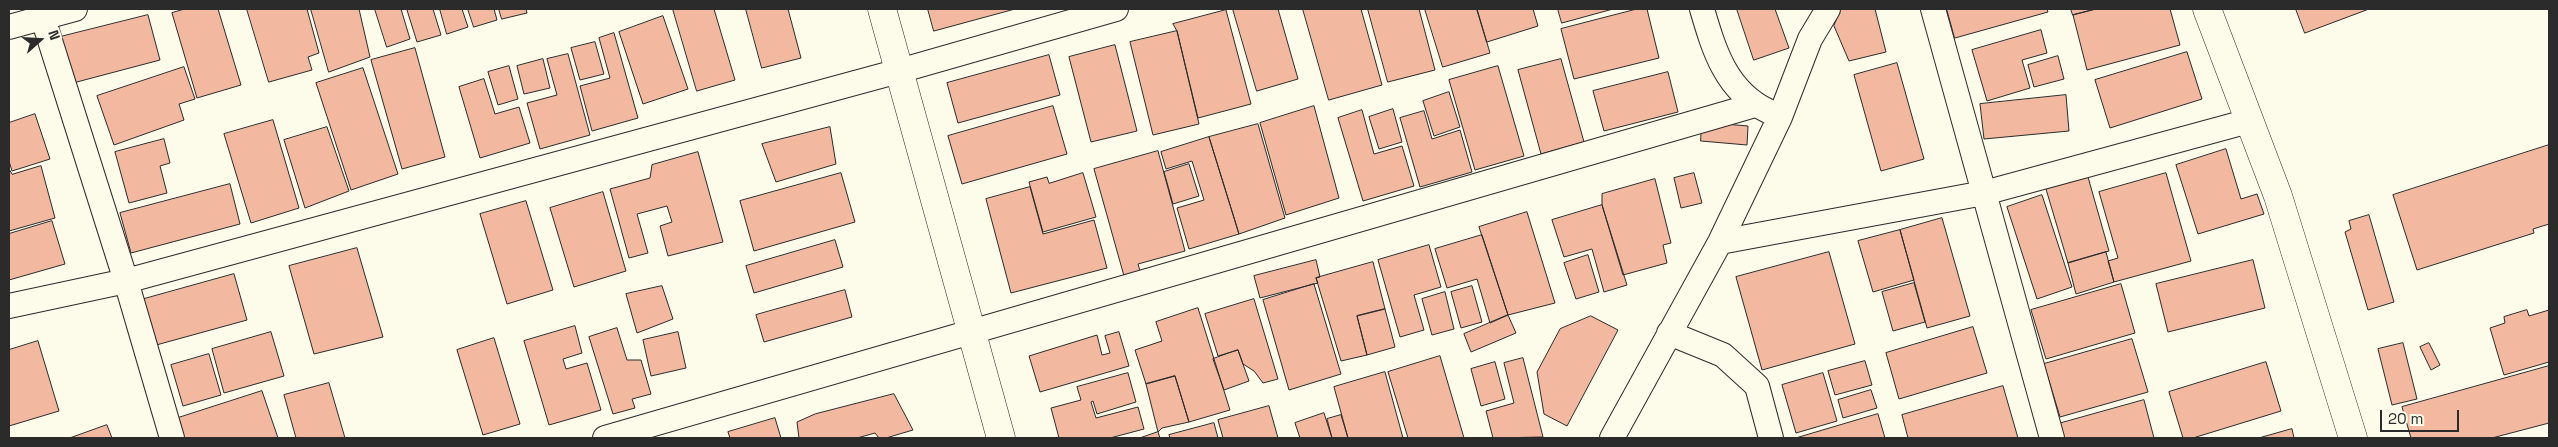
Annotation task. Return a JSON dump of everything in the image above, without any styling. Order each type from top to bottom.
[{"type":"street","points":[[9,28],[42,13],[75,9]]},
{"type":"street","points":[[882,9],[1001,438]]},
{"type":"street","points":[[9,306],[126,281],[899,71],[1116,9]]},
{"type":"street","points":[[1702,9],[1714,49],[1727,77],[1755,105],[1780,117]]},
{"type":"street","points":[[1612,438],[1720,242],[1780,117],[1810,39],[1828,9]]},
{"type":"street","points":[[1933,9],[2052,438]]},
{"type":"street","points":[[2206,9],[2278,196],[2353,438]]},
{"type":"street","points":[[42,13],[126,281],[172,438]]},
{"type":"street","points":[[605,438],[1755,105]]},
{"type":"street","points":[[1720,242],[1984,193],[2249,121]]},
{"type":"street","points":[[1669,333],[1723,355],[1756,386],[1771,438]]},
{"type":"building","points":[[185,9],[218,9],[241,85],[197,98],[172,13]]},
{"type":"building","points":[[247,9],[307,9],[319,53],[308,57],[312,70],[269,82]]},
{"type":"building","points":[[311,9],[359,9],[370,57],[329,72]]},
{"type":"building","points":[[375,9],[401,9],[410,39],[387,47]]},
{"type":"building","points":[[433,9],[441,35],[417,42],[407,10]]},
{"type":"building","points":[[440,9],[462,9],[468,27],[447,34]]},
{"type":"building","points":[[468,9],[494,9],[497,20],[474,27]]},
{"type":"building","points":[[499,9],[526,9],[527,13],[502,19]]},
{"type":"building","points":[[673,9],[714,9],[735,80],[697,91]]},
{"type":"building","points":[[746,9],[788,9],[801,58],[762,68]]},
{"type":"building","points":[[928,9],[1015,9],[934,31]]},
{"type":"building","points":[[1233,9],[1278,9],[1298,79],[1257,91]]},
{"type":"building","points":[[1303,9],[1361,9],[1382,85],[1329,100]]},
{"type":"building","points":[[1368,9],[1419,9],[1435,70],[1388,82]]},
{"type":"building","points":[[1425,9],[1477,9],[1490,53],[1443,67]]},
{"type":"building","points":[[1477,9],[1533,9],[1538,26],[1487,42]]},
{"type":"building","points":[[1558,9],[1613,9],[1562,23]]},
{"type":"building","points":[[1637,9],[1647,9],[1659,58],[1574,79],[1561,29]]},
{"type":"building","points":[[1737,9],[1775,9],[1789,48],[1754,60]]},
{"type":"building","points":[[1841,9],[1875,9],[1886,52],[1849,61],[1834,26]]},
{"type":"building","points":[[1947,9],[2047,9],[2048,12],[1955,38]]},
{"type":"building","points":[[2071,9],[2096,9],[2073,15]]},
{"type":"building","points":[[2096,9],[2170,9],[2180,45],[2087,70],[2073,15]]},
{"type":"building","points":[[2296,9],[2369,9],[2305,33]]},
{"type":"building","points":[[1226,10],[1251,104],[1198,118],[1177,31],[1173,24]]},
{"type":"building","points":[[148,15],[160,60],[73,83],[60,37]]},
{"type":"building","points":[[663,16],[688,89],[643,104],[619,32]]},
{"type":"building","points":[[2041,30],[2047,53],[2022,60],[2030,88],[1987,101],[1972,50]]},
{"type":"building","points":[[1177,31],[1199,124],[1153,135],[1130,42]]},
{"type":"building","points":[[614,33],[638,118],[592,131],[580,86],[610,78],[599,38]]},
{"type":"building","points":[[595,42],[604,74],[580,80],[571,48]]},
{"type":"building","points":[[1115,45],[1137,131],[1091,142],[1069,57]]},
{"type":"building","points":[[415,48],[445,157],[402,169],[371,60]]},
{"type":"building","points":[[2187,52],[2202,99],[2110,128],[2095,80]]},
{"type":"building","points":[[568,54],[590,135],[540,149],[527,103],[557,95],[547,59]]},
{"type":"building","points":[[1049,55],[1060,95],[958,123],[947,83]]},
{"type":"building","points":[[2058,56],[2064,79],[2034,87],[2028,65]]},
{"type":"building","points":[[543,59],[550,88],[524,94],[517,66]]},
{"type":"building","points":[[1561,59],[1584,142],[1541,154],[1518,70]]},
{"type":"building","points":[[1897,63],[1924,159],[1881,171],[1854,75]]},
{"type":"building","points":[[509,66],[518,99],[498,105],[488,72]]},
{"type":"building","points":[[1498,66],[1524,156],[1475,170],[1449,80]]},
{"type":"building","points":[[184,67],[195,99],[179,104],[184,120],[114,145],[97,96]]},
{"type":"building","points":[[363,68],[398,174],[351,190],[316,83]]},
{"type":"building","points":[[1668,72],[1678,112],[1604,131],[1593,91]]},
{"type":"building","points":[[484,79],[495,114],[519,107],[530,143],[480,158],[459,87]]},
{"type":"building","points":[[1449,92],[1460,127],[1434,136],[1423,101]]},
{"type":"building","points":[[2066,95],[2069,131],[1984,139],[1980,104]]},
{"type":"building","points":[[1053,106],[1067,154],[962,184],[948,136]]},
{"type":"building","points":[[1314,106],[1339,198],[1286,215],[1260,123]]},
{"type":"building","points":[[1393,109],[1402,142],[1379,149],[1369,117]]},
{"type":"building","points":[[1362,110],[1374,154],[1402,146],[1414,186],[1363,201],[1338,118]]},
{"type":"building","points":[[1424,111],[1432,139],[1460,130],[1472,172],[1420,187],[1400,118]]},
{"type":"building","points":[[35,114],[50,159],[12,171],[9,161],[9,123]]},
{"type":"building","points":[[273,120],[299,208],[251,223],[224,134]]},
{"type":"building","points":[[1702,122],[1748,126],[1747,145],[1701,141]]},
{"type":"building","points":[[1258,124],[1285,218],[1239,234],[1209,137]]},
{"type":"building","points":[[327,127],[349,191],[305,208],[284,140]]},
{"type":"building","points":[[830,127],[836,164],[776,182],[762,144]]},
{"type":"building","points":[[1209,137],[1239,234],[1189,249],[1177,208],[1204,200],[1192,161],[1166,169],[1161,152]]},
{"type":"building","points":[[164,139],[170,163],[160,166],[167,193],[129,203],[115,152]]},
{"type":"building","points":[[2549,145],[2549,224],[2533,229],[2534,233],[2417,270],[2393,195]]},
{"type":"building","points":[[2226,149],[2241,199],[2257,194],[2264,214],[2198,234],[2176,165]]},
{"type":"building","points":[[1158,151],[1185,251],[1138,264],[1140,271],[1124,276],[1094,169]]},
{"type":"building","points":[[698,152],[723,242],[668,256],[660,226],[672,222],[667,206],[637,214],[648,253],[629,258],[610,189],[650,178],[652,165]]},
{"type":"building","points":[[1189,164],[1199,196],[1173,204],[1164,172]]},
{"type":"building","points":[[41,166],[55,218],[9,231],[9,169],[12,174]]},
{"type":"building","points":[[841,173],[855,222],[754,251],[740,201]]},
{"type":"building","points":[[1083,173],[1096,217],[1043,232],[1029,182],[1047,177],[1049,183]]},
{"type":"building","points":[[1694,173],[1702,203],[1681,208],[1674,178]]},
{"type":"building","points":[[2166,173],[2191,261],[2114,282],[2108,261],[2118,258],[2099,192]]},
{"type":"building","points":[[2088,177],[2109,251],[2068,263],[2046,189]]},
{"type":"building","points":[[1655,179],[1671,243],[1663,245],[1667,263],[1623,275],[1602,205],[1602,194]]},
{"type":"building","points":[[230,184],[240,224],[131,253],[120,213]]},
{"type":"building","points":[[1030,187],[1043,234],[1094,220],[1107,268],[1011,293],[986,199]]},
{"type":"building","points":[[603,192],[626,271],[574,287],[550,208]]},
{"type":"building","points":[[2042,195],[2072,287],[2037,299],[2007,207]]},
{"type":"building","points":[[526,201],[553,290],[507,304],[480,214]]},
{"type":"building","points":[[1602,205],[1627,285],[1604,292],[1592,249],[1564,257],[1552,220]]},
{"type":"building","points":[[1527,212],[1555,303],[1508,315],[1479,227]]},
{"type":"building","points":[[2369,215],[2394,302],[2368,310],[2345,232],[2351,229],[2349,221]]},
{"type":"building","points":[[1942,218],[1970,316],[1927,328],[1900,230]]},
{"type":"building","points":[[52,221],[65,264],[9,280],[9,234]]},
{"type":"building","points":[[1900,230],[1914,280],[1873,292],[1858,241]]},
{"type":"building","points":[[1482,235],[1508,315],[1490,323],[1477,279],[1447,288],[1435,249]]},
{"type":"building","points":[[835,240],[843,267],[754,293],[746,266]]},
{"type":"building","points":[[1429,245],[1441,287],[1414,295],[1424,330],[1400,337],[1378,260]]},
{"type":"building","points":[[357,248],[383,337],[314,354],[289,266]]},
{"type":"building","points":[[1829,252],[1855,344],[1762,370],[1736,277]]},
{"type":"building","points":[[2106,252],[2114,282],[2076,294],[2068,263]]},
{"type":"building","points":[[1588,255],[1599,292],[1576,299],[1564,263]]},
{"type":"building","points":[[1316,260],[1320,277],[1316,278],[1318,283],[1260,298],[1254,276]]},
{"type":"building","points":[[2253,260],[2265,308],[2168,332],[2156,284]]},
{"type":"building","points":[[1373,262],[1385,309],[1357,316],[1367,355],[1341,361],[1316,278]]},
{"type":"building","points":[[234,274],[247,320],[149,347],[137,301]]},
{"type":"building","points":[[1914,283],[1925,322],[1893,331],[1882,292]]},
{"type":"building","points":[[1314,284],[1341,374],[1289,390],[1263,300]]},
{"type":"building","points":[[2121,284],[2135,333],[2046,359],[2031,310]]},
{"type":"building","points":[[662,286],[673,319],[637,333],[626,294]]},
{"type":"building","points":[[1472,286],[1482,322],[1461,328],[1451,292]]},
{"type":"building","points":[[845,290],[852,317],[764,342],[756,315]]},
{"type":"building","points":[[1445,292],[1454,329],[1432,335],[1422,299]]},
{"type":"building","points":[[1254,299],[1278,379],[1263,383],[1254,371],[1243,364],[1238,350],[1218,356],[1205,314]]},
{"type":"building","points":[[1198,308],[1230,410],[1189,422],[1175,376],[1146,384],[1135,350],[1162,341],[1156,322]]},
{"type":"building","points":[[1385,309],[1395,347],[1367,355],[1357,316]]},
{"type":"building","points":[[2527,310],[2529,316],[2549,310],[2549,362],[2504,375],[2490,328],[2505,323],[2504,317]]},
{"type":"building","points":[[1508,315],[1516,333],[1471,352],[1464,334]]},
{"type":"building","points":[[1591,316],[1618,330],[1567,426],[1544,414],[1537,372],[1560,329]]},
{"type":"building","points":[[575,326],[582,353],[563,359],[566,369],[587,363],[601,410],[549,425],[524,341]]},
{"type":"building","points":[[1973,327],[1987,373],[1899,399],[1886,353]]},
{"type":"building","points":[[617,328],[627,360],[641,360],[651,394],[632,399],[635,408],[613,414],[589,337]]},
{"type":"building","points":[[271,332],[284,376],[224,393],[212,349]]},
{"type":"building","points":[[678,332],[686,368],[651,376],[643,340]]},
{"type":"building","points":[[1119,332],[1129,366],[1040,392],[1029,356],[1097,335],[1102,355],[1110,353],[1105,336]]},
{"type":"building","points":[[494,338],[520,424],[483,435],[457,350]]},
{"type":"building","points":[[2132,339],[2148,392],[2060,417],[2044,364]]},
{"type":"building","points":[[38,341],[59,411],[9,426],[9,350]]},
{"type":"building","points":[[2403,343],[2417,399],[2392,405],[2378,349]]},
{"type":"building","points":[[2429,343],[2440,365],[2431,370],[2420,347]]},
{"type":"building","points":[[1238,350],[1249,381],[1224,390],[1213,359]]},
{"type":"building","points":[[209,354],[221,395],[183,406],[171,365]]},
{"type":"building","points":[[1440,356],[1464,438],[1408,438],[1388,372]]},
{"type":"building","points":[[1523,358],[1543,437],[1493,438],[1486,411],[1514,403],[1504,363]]},
{"type":"building","points":[[1865,361],[1872,385],[1835,395],[1828,371]]},
{"type":"building","points":[[1495,362],[1505,399],[1481,406],[1471,369]]},
{"type":"building","points":[[2266,362],[2281,411],[2193,438],[2183,438],[2169,392]]},
{"type":"building","points":[[2549,366],[2549,423],[2492,438],[2411,438],[2402,407]]},
{"type":"building","points":[[1385,372],[1403,438],[1348,438],[1334,387]]},
{"type":"building","points":[[1128,373],[1136,402],[1097,414],[1093,401],[1091,402],[1096,418],[1138,407],[1144,429],[1110,438],[1059,438],[1051,408],[1081,400],[1077,387]]},
{"type":"building","points":[[1823,373],[1837,421],[1796,433],[1782,385]]},
{"type":"building","points":[[1175,376],[1189,422],[1162,428],[1158,432],[1146,384]]},
{"type":"building","points":[[329,383],[345,438],[296,438],[284,395]]},
{"type":"building","points":[[2003,386],[2018,438],[1908,438],[1902,415]]},
{"type":"building","points":[[1871,390],[1877,408],[1843,418],[1838,400]]},
{"type":"building","points":[[262,391],[278,438],[181,438],[175,419]]},
{"type":"building","points":[[894,394],[913,430],[886,438],[879,438],[875,433],[857,438],[799,438],[797,422],[815,414]]},
{"type":"building","points":[[2144,400],[2154,438],[2062,438],[2058,424]]},
{"type":"building","points":[[1269,406],[1278,438],[1223,438],[1218,420]]},
{"type":"building","points":[[1324,413],[1332,438],[1300,438],[1295,423]]},
{"type":"building","points":[[1878,414],[1885,438],[1796,438]]},
{"type":"building","points":[[1341,415],[1348,438],[1332,438],[1327,419]]},
{"type":"building","points":[[775,418],[781,438],[730,438],[728,432]]},
{"type":"building","points":[[1214,423],[1218,438],[1170,438],[1169,435]]},
{"type":"building","points":[[107,425],[112,438],[70,438]]},
{"type":"building","points":[[2292,429],[2294,438],[2259,438]]},
{"type":"building","points":[[1158,432],[1160,438],[1140,438]]}]
